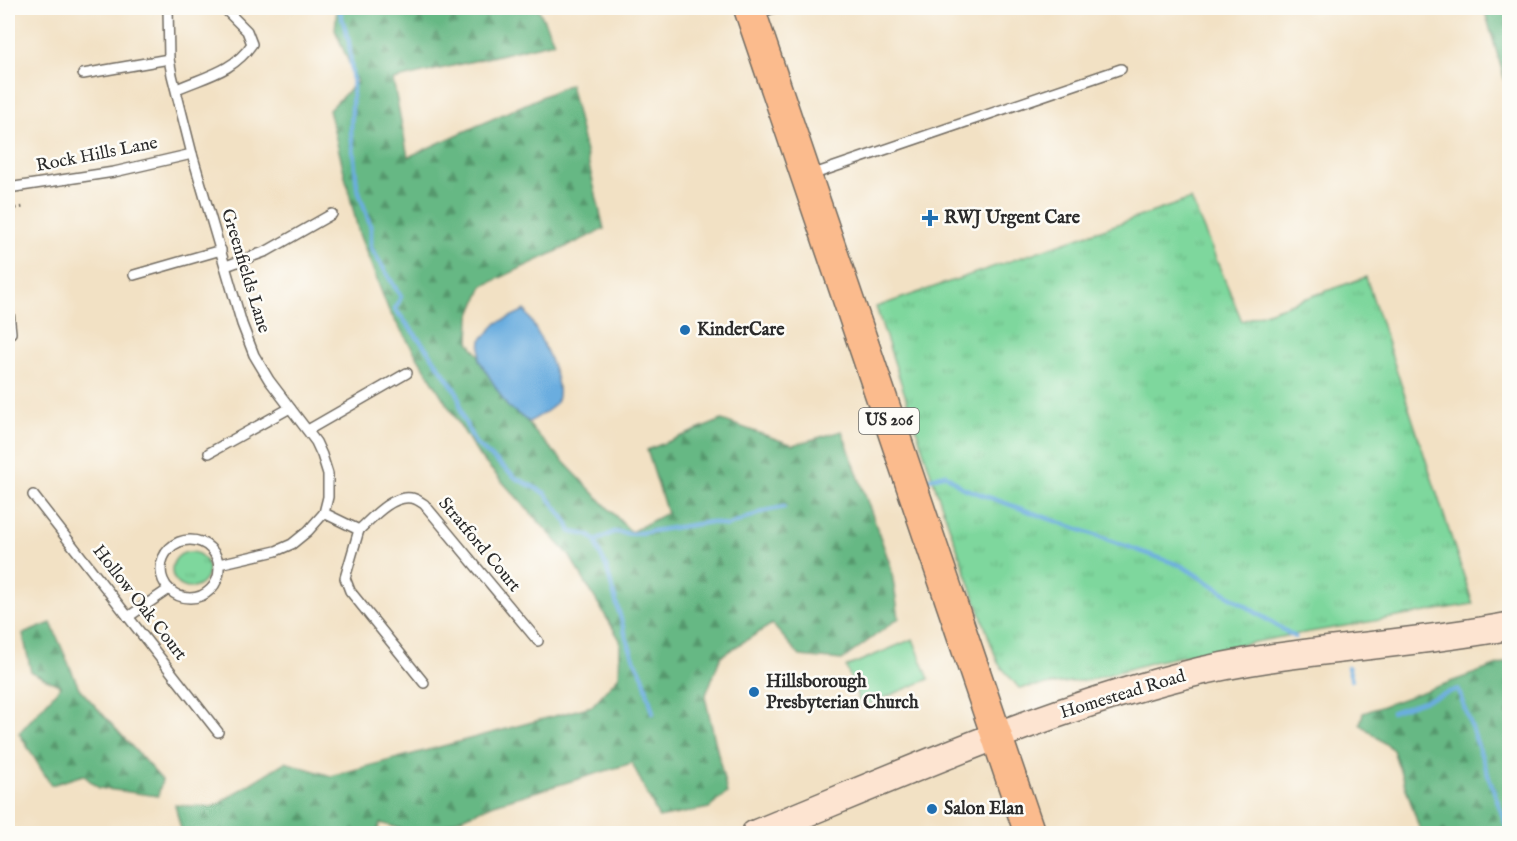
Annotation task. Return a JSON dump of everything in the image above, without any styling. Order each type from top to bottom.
[{"type":"main road","name":"US 206","points":[[758,10],[806,177],[1030,834]]},
{"type":"street","name":"Homestead Road","points":[[755,834],[997,735],[1182,676],[1286,657],[1509,626]]},
{"type":"lane","name":"Greenfields Lane","points":[[168,8],[168,58],[192,154],[242,324],[254,355],[269,380],[308,430],[322,455],[328,474],[328,497],[324,513]]},
{"type":"lane","points":[[177,89],[216,75],[242,58],[252,44],[246,31],[225,8]]},
{"type":"lane","points":[[83,74],[168,58]]},
{"type":"lane","points":[[806,177],[1121,69]]},
{"type":"lane","name":"Rock Hills Lane","points":[[8,188],[114,172],[192,154]]},
{"type":"lane","points":[[226,266],[267,251],[332,214]]},
{"type":"lane","points":[[134,275],[221,250]]},
{"type":"lane","points":[[8,302],[11,333]]},
{"type":"lane","points":[[308,430],[407,373]]},
{"type":"lane","points":[[209,453],[290,408]]},
{"type":"lane","name":"Hollow Oak Court","points":[[33,495],[218,732]]},
{"type":"lane","name":"Stratford Court","points":[[359,530],[389,505],[402,498],[413,497],[424,504],[538,640]]},
{"type":"lane","points":[[219,564],[276,551],[292,544],[324,513],[359,530],[345,578],[350,591],[424,683]]},
{"type":"lane","points":[[191,540],[209,547],[219,564],[216,582],[203,595],[194,598],[185,598],[169,590],[163,581],[161,562],[172,546],[181,541],[191,540]]},
{"type":"lane","points":[[128,617],[169,590]]},
{"type":"path","points":[[9,209],[24,207]]},
{"type":"green space","points":[[337,8],[378,8],[383,13],[441,14],[445,8],[538,8],[554,42],[393,80],[408,157],[570,84],[604,229],[483,286],[470,317],[469,342],[534,431],[631,532],[667,513],[647,450],[722,420],[793,445],[842,431],[891,567],[899,618],[842,660],[800,656],[772,624],[721,656],[705,697],[727,793],[709,808],[659,818],[632,763],[494,804],[427,833],[417,833],[380,823],[377,833],[251,834],[249,830],[237,833],[182,833],[175,805],[213,807],[285,762],[331,776],[592,706],[619,676],[620,640],[569,555],[479,456],[389,311],[359,234],[329,110],[357,82],[335,30]]},
{"type":"green space","points":[[1484,8],[1509,8],[1509,95]]},
{"type":"green space","points":[[1191,199],[1242,321],[1366,277],[1473,604],[1157,661],[1089,680],[1019,688],[998,663],[937,492],[876,307]]},
{"type":"green space","points":[[190,552],[203,557],[208,570],[203,583],[190,588],[177,583],[172,570],[177,557]]},
{"type":"green space","points":[[51,623],[79,688],[162,780],[158,796],[99,788],[83,775],[51,785],[19,733],[61,686],[31,672],[23,634]]},
{"type":"green space","points":[[913,639],[929,679],[862,707],[846,667]]},
{"type":"green space","points":[[1509,661],[1509,833],[1421,833],[1393,750],[1360,724],[1363,713]]},
{"type":"water","points":[[525,310],[549,356],[554,369],[558,394],[554,406],[529,422],[507,406],[479,360],[481,340],[497,323]]},
{"type":"waterway","points":[[339,8],[349,42],[353,84],[351,131],[357,186],[371,228],[371,248],[401,297],[395,309],[458,394],[462,416],[475,443],[516,478],[545,493],[567,522],[571,532],[588,535],[596,541],[606,566],[626,637],[643,676],[653,713]]},
{"type":"waterway","points":[[929,479],[945,474],[963,488],[1182,566],[1295,637]]},
{"type":"waterway","points":[[596,541],[614,532],[633,534],[711,522],[727,526],[765,511],[784,507]]},
{"type":"waterway","points":[[1348,667],[1352,680]]},
{"type":"waterway","points":[[1392,712],[1458,689],[1509,834]]},
{"type":"place","name":"RWJ Urgent Care","points":[[930,218]]},
{"type":"place","name":"KinderCare","points":[[685,330]]},
{"type":"place","name":"Hillsborough Presbyterian Church","points":[[754,692]]},
{"type":"place","name":"Salon Elan","points":[[932,809]]}]
